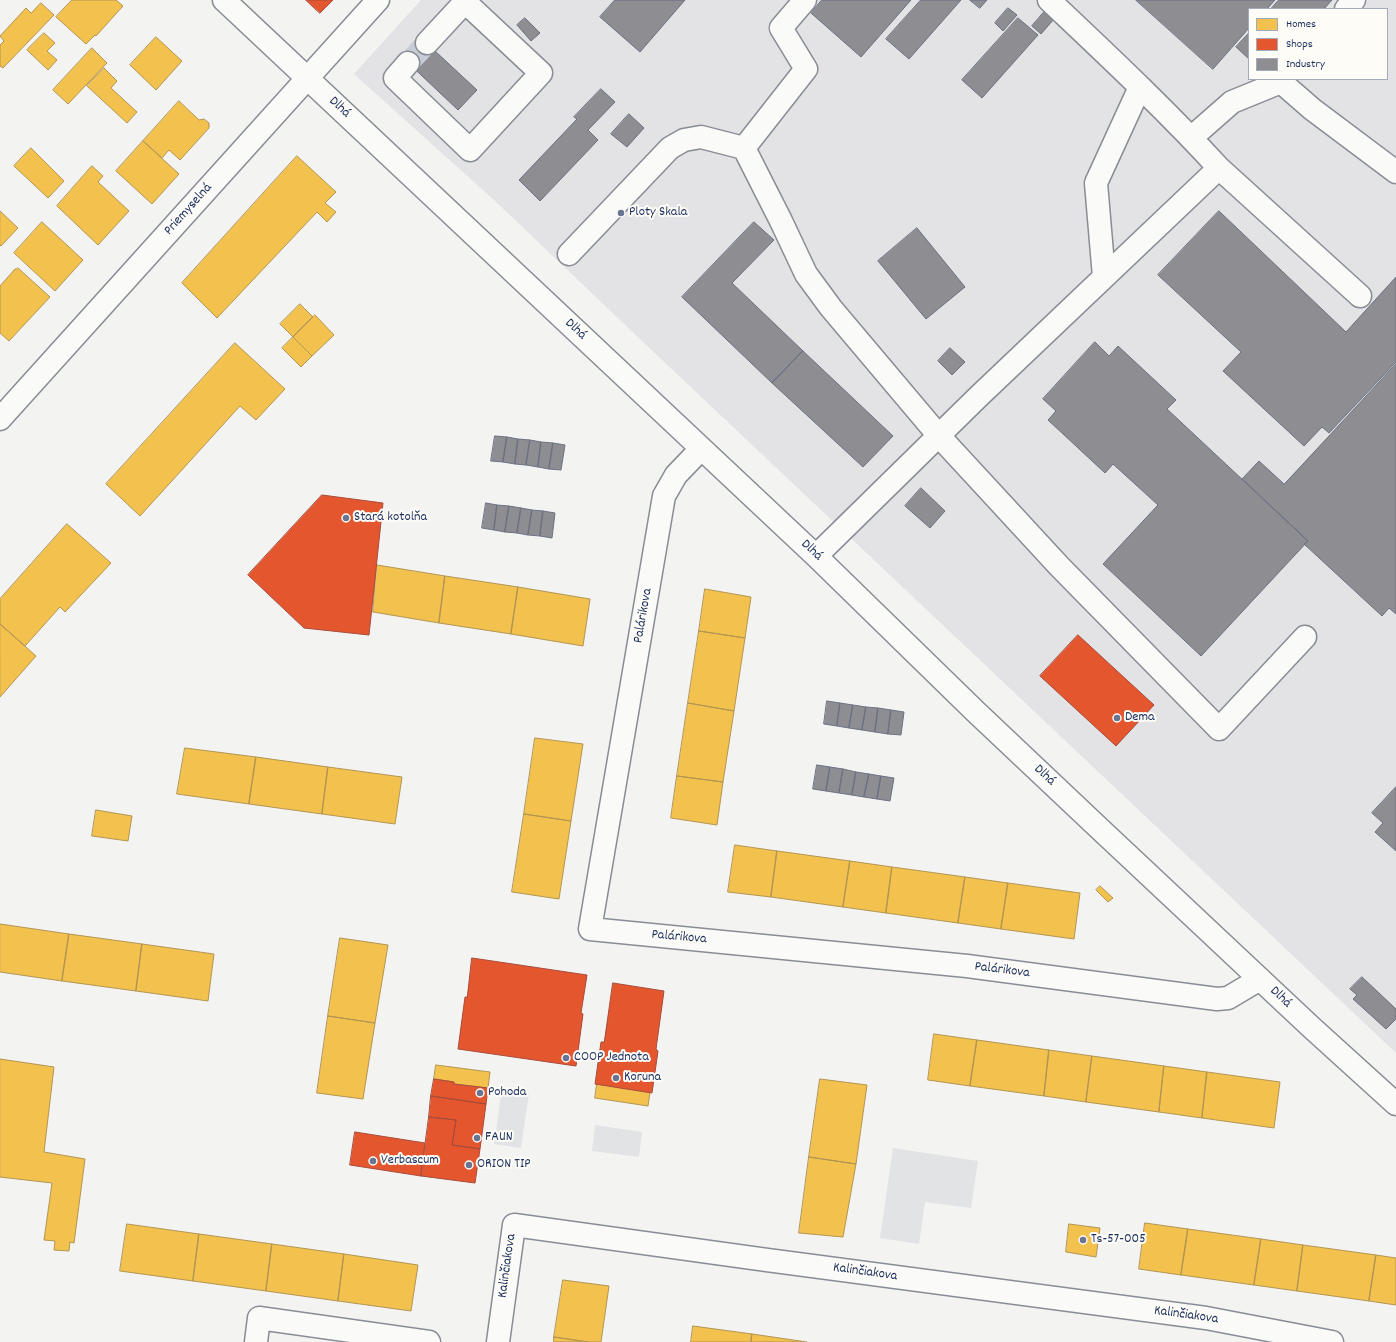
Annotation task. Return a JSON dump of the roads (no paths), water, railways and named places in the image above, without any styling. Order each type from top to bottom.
[{"type":"street","name":"Dlhá","points":[[224,0],[816,556],[976,712],[1311,1027],[1396,1104]]},
{"type":"street","name":"Priemyselná","points":[[0,419],[378,0]]},
{"type":"street","points":[[744,148],[806,69],[782,28],[805,0]]},
{"type":"street","points":[[1049,0],[1140,87],[1219,168],[1360,296]]},
{"type":"street","points":[[1347,8],[1354,0]]},
{"type":"street","points":[[408,63],[395,78],[470,150],[541,73],[464,1],[427,43]]},
{"type":"street","points":[[1191,138],[1232,102],[1282,80],[1312,109],[1396,172]]},
{"type":"street","points":[[1104,277],[1096,183],[1140,87]]},
{"type":"street","points":[[569,254],[670,148],[684,140],[702,138],[744,148],[806,274],[831,308],[939,436],[1059,566],[1218,729],[1305,638]]},
{"type":"street","points":[[816,556],[1104,277],[1219,168]]},
{"type":"street","name":"Palárikova","points":[[701,449],[676,475],[664,496],[590,929],[967,966],[1217,999],[1228,998],[1260,979]]},
{"type":"street","name":"Kalinčiakova","points":[[498,1342],[514,1225],[1206,1318],[1332,1342]]},
{"type":"street","points":[[256,1342],[259,1318],[429,1342]]},
{"type":"tunnel","points":[[408,63],[427,43]]},
{"type":"place","name":"Ploty Skala","points":[[621,213]]},
{"type":"place","name":"Stará kotolňa","points":[[346,518]]},
{"type":"place","name":"Dema","points":[[1117,718]]},
{"type":"place","name":"COOP Jednota","points":[[566,1058]]},
{"type":"place","name":"Koruna","points":[[616,1078]]},
{"type":"place","name":"Pohoda","points":[[480,1093]]},
{"type":"place","name":"FAUN","points":[[477,1138]]},
{"type":"place","name":"Verbascum","points":[[373,1161]]},
{"type":"place","name":"ORION TIP","points":[[469,1165]]},
{"type":"place","name":"Ts-57-005","points":[[1083,1240]]}]
